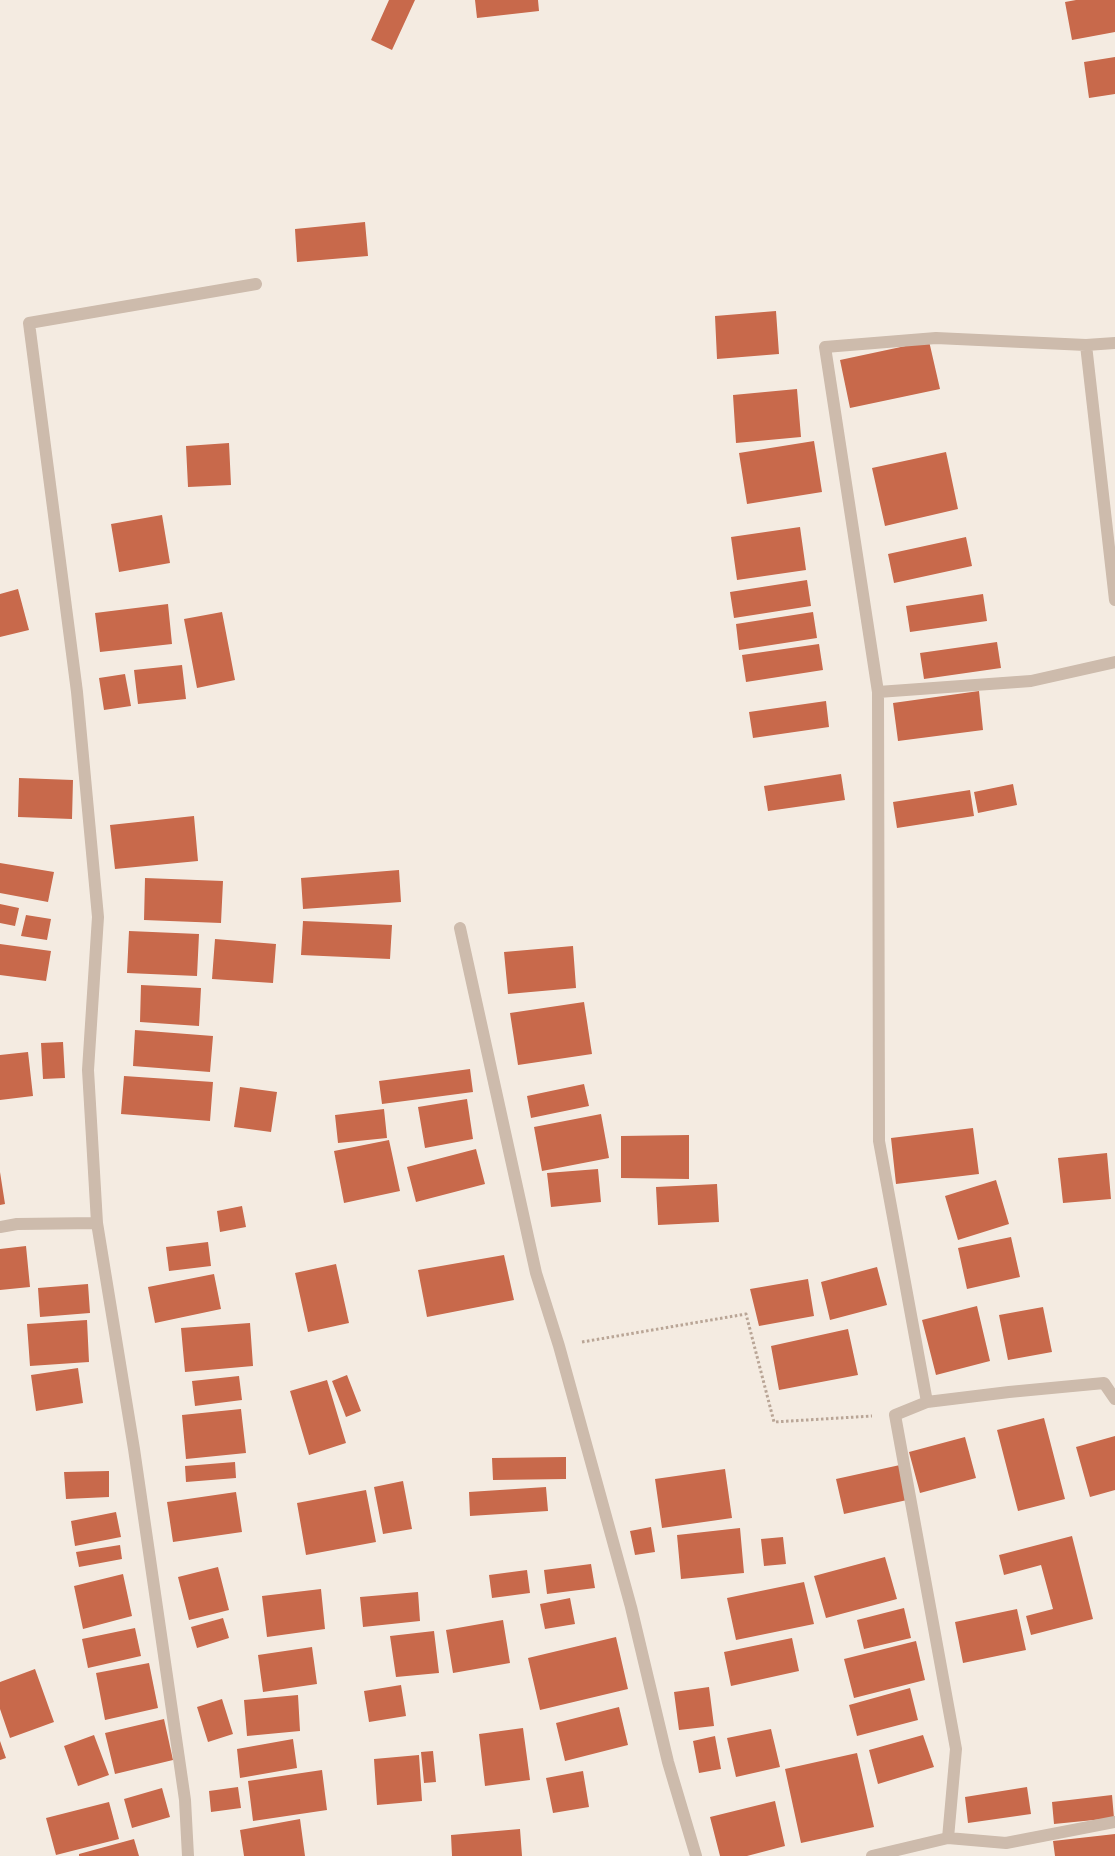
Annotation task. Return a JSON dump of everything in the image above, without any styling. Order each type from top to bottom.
[{"type":"street","points":[[188,1856],[184,1790],[136,1458],[97,1223],[88,1070],[98,917],[77,692],[29,323],[256,284]]},
{"type":"street","points":[[927,1402],[879,1141],[878,692],[824,347],[936,338],[1086,345],[1115,343]]},
{"type":"street","points":[[1086,345],[1115,600]]},
{"type":"street","points":[[878,692],[1031,681],[1115,662]]},
{"type":"street","points":[[460,928],[536,1273],[559,1346],[631,1607],[668,1762],[696,1856]]},
{"type":"street","points":[[0,1227],[17,1224],[97,1223]]},
{"type":"street","points":[[948,1838],[956,1749],[895,1415],[927,1402],[1104,1383],[1115,1399]]},
{"type":"street","points":[[872,1856],[948,1838],[1006,1843],[1115,1822]]},
{"type":"path","points":[[559,1346],[746,1314],[774,1422],[895,1415]]},
{"type":"building","points":[[389,0],[415,0],[392,50],[371,40]]},
{"type":"building","points":[[475,0],[538,0],[539,11],[477,18]]},
{"type":"building","points":[[1076,0],[1115,0],[1115,32],[1072,40],[1065,2]]},
{"type":"building","points":[[1115,57],[1115,94],[1089,98],[1084,62]]},
{"type":"building","points":[[365,222],[368,256],[297,262],[295,229]]},
{"type":"building","points":[[776,311],[779,354],[717,359],[715,316]]},
{"type":"building","points":[[929,341],[940,389],[850,408],[840,360]]},
{"type":"building","points":[[797,389],[801,437],[736,443],[733,395]]},
{"type":"building","points":[[814,441],[822,492],[747,504],[739,453]]},
{"type":"building","points":[[229,443],[231,485],[188,487],[186,446]]},
{"type":"building","points":[[946,452],[958,509],[885,526],[872,468]]},
{"type":"building","points":[[162,515],[170,563],[119,572],[111,524]]},
{"type":"building","points":[[800,527],[806,570],[737,580],[731,537]]},
{"type":"building","points":[[966,537],[972,566],[894,583],[888,554]]},
{"type":"building","points":[[807,580],[811,606],[734,618],[730,592]]},
{"type":"building","points":[[18,589],[29,630],[0,637],[0,594]]},
{"type":"building","points":[[983,594],[987,621],[910,632],[906,606]]},
{"type":"building","points":[[168,604],[172,644],[100,652],[95,613]]},
{"type":"building","points":[[222,612],[235,680],[197,688],[184,619]]},
{"type":"building","points":[[813,612],[817,638],[739,650],[736,624]]},
{"type":"building","points":[[997,642],[1001,668],[924,679],[920,653]]},
{"type":"building","points":[[819,644],[823,670],[746,682],[742,655]]},
{"type":"building","points":[[182,665],[186,699],[138,704],[134,670]]},
{"type":"building","points":[[125,674],[131,706],[104,710],[99,678]]},
{"type":"building","points":[[979,691],[983,730],[898,741],[893,703]]},
{"type":"building","points":[[826,701],[829,727],[753,738],[749,712]]},
{"type":"building","points":[[841,774],[845,800],[768,811],[764,786]]},
{"type":"building","points":[[19,778],[73,780],[72,819],[18,817]]},
{"type":"building","points":[[1013,784],[1017,805],[978,813],[974,792]]},
{"type":"building","points":[[970,790],[974,816],[897,828],[893,802]]},
{"type":"building","points":[[194,816],[198,861],[115,869],[110,825]]},
{"type":"building","points":[[0,863],[54,872],[48,902],[0,893]]},
{"type":"building","points":[[399,870],[401,902],[303,909],[301,878]]},
{"type":"building","points":[[145,878],[223,881],[221,923],[144,920]]},
{"type":"building","points":[[0,904],[19,908],[15,926],[0,923]]},
{"type":"building","points":[[26,915],[51,919],[47,940],[21,936]]},
{"type":"building","points":[[303,921],[392,925],[390,959],[301,955]]},
{"type":"building","points":[[129,931],[199,934],[197,976],[127,973]]},
{"type":"building","points":[[215,939],[276,944],[273,983],[212,979]]},
{"type":"building","points":[[0,944],[51,951],[46,981],[0,975]]},
{"type":"building","points":[[573,946],[576,988],[508,994],[504,952]]},
{"type":"building","points":[[141,985],[201,988],[199,1026],[140,1022]]},
{"type":"building","points":[[584,1002],[592,1054],[518,1065],[510,1013]]},
{"type":"building","points":[[135,1030],[213,1036],[210,1072],[133,1066]]},
{"type":"building","points":[[63,1042],[65,1078],[43,1079],[41,1043]]},
{"type":"building","points":[[28,1052],[33,1096],[0,1100],[0,1055]]},
{"type":"building","points":[[470,1069],[473,1092],[382,1104],[379,1081]]},
{"type":"building","points":[[124,1076],[213,1082],[210,1121],[121,1114]]},
{"type":"building","points":[[584,1084],[589,1106],[531,1118],[527,1096]]},
{"type":"building","points":[[240,1087],[277,1092],[271,1132],[234,1127]]},
{"type":"building","points":[[467,1099],[473,1139],[425,1148],[418,1107]]},
{"type":"building","points":[[384,1109],[387,1138],[338,1143],[335,1115]]},
{"type":"building","points":[[601,1114],[609,1158],[542,1171],[534,1127]]},
{"type":"building","points":[[973,1128],[979,1174],[896,1184],[891,1138]]},
{"type":"building","points":[[689,1135],[689,1179],[621,1178],[621,1136]]},
{"type":"building","points":[[389,1140],[400,1191],[344,1203],[334,1151]]},
{"type":"building","points":[[476,1149],[485,1184],[416,1202],[407,1167]]},
{"type":"building","points":[[1107,1153],[1111,1199],[1063,1203],[1058,1158]]},
{"type":"building","points":[[598,1169],[601,1202],[551,1207],[547,1173]]},
{"type":"building","points":[[0,1172],[5,1204],[0,1205]]},
{"type":"building","points":[[996,1180],[1009,1224],[958,1240],[945,1196]]},
{"type":"building","points":[[717,1184],[719,1222],[658,1225],[656,1187]]},
{"type":"building","points":[[242,1206],[246,1227],[220,1232],[217,1211]]},
{"type":"building","points":[[1011,1237],[1020,1277],[967,1289],[958,1248]]},
{"type":"building","points":[[208,1242],[211,1266],[169,1271],[166,1247]]},
{"type":"building","points":[[26,1246],[30,1287],[0,1290],[0,1249]]},
{"type":"building","points":[[504,1255],[514,1300],[427,1317],[418,1270]]},
{"type":"building","points":[[336,1264],[349,1323],[308,1332],[295,1273]]},
{"type":"building","points":[[877,1267],[887,1305],[830,1320],[821,1282]]},
{"type":"building","points":[[214,1274],[221,1309],[155,1323],[148,1287]]},
{"type":"building","points":[[808,1279],[814,1316],[759,1326],[750,1289]]},
{"type":"building","points":[[88,1284],[90,1313],[40,1317],[38,1288]]},
{"type":"building","points":[[977,1306],[990,1361],[936,1375],[922,1320]]},
{"type":"building","points":[[1043,1307],[1052,1352],[1008,1360],[999,1315]]},
{"type":"building","points":[[87,1320],[89,1362],[30,1366],[27,1324]]},
{"type":"building","points":[[250,1323],[253,1366],[185,1372],[181,1328]]},
{"type":"building","points":[[848,1329],[858,1375],[779,1390],[771,1346]]},
{"type":"building","points":[[78,1368],[83,1403],[36,1411],[31,1375]]},
{"type":"building","points":[[347,1375],[361,1411],[346,1417],[332,1381]]},
{"type":"building","points":[[239,1376],[242,1400],[195,1406],[192,1381]]},
{"type":"building","points":[[327,1380],[346,1443],[309,1455],[290,1391]]},
{"type":"building","points":[[241,1409],[246,1453],[186,1459],[182,1415]]},
{"type":"building","points":[[1044,1418],[1065,1499],[1018,1511],[997,1430]]},
{"type":"building","points":[[1115,1436],[1115,1490],[1090,1497],[1076,1447]]},
{"type":"building","points":[[965,1437],[976,1478],[920,1493],[909,1452]]},
{"type":"building","points":[[566,1457],[566,1479],[493,1480],[492,1458]]},
{"type":"building","points":[[235,1462],[236,1478],[186,1482],[185,1466]]},
{"type":"building","points":[[900,1465],[907,1500],[844,1514],[836,1479]]},
{"type":"building","points":[[725,1469],[732,1518],[662,1528],[655,1479]]},
{"type":"building","points":[[109,1471],[109,1497],[66,1499],[64,1472]]},
{"type":"building","points":[[403,1481],[412,1529],[383,1534],[374,1487]]},
{"type":"building","points":[[546,1487],[548,1511],[470,1516],[469,1492]]},
{"type":"building","points":[[366,1490],[376,1542],[306,1555],[297,1503]]},
{"type":"building","points":[[236,1492],[242,1532],[173,1542],[167,1502]]},
{"type":"building","points":[[116,1512],[121,1537],[75,1546],[71,1521]]},
{"type":"building","points":[[651,1527],[655,1552],[635,1555],[630,1531]]},
{"type":"building","points":[[740,1528],[744,1573],[681,1579],[677,1535]]},
{"type":"building","points":[[1072,1536],[1093,1619],[1031,1635],[1026,1616],[1053,1609],[1041,1565],[1004,1575],[999,1555]]},
{"type":"building","points":[[783,1537],[786,1564],[764,1566],[761,1539]]},
{"type":"building","points":[[120,1545],[122,1559],[79,1567],[76,1552]]},
{"type":"building","points":[[885,1557],[897,1599],[826,1618],[814,1576]]},
{"type":"building","points":[[591,1564],[595,1588],[547,1594],[544,1570]]},
{"type":"building","points":[[218,1567],[229,1610],[189,1620],[178,1577]]},
{"type":"building","points":[[527,1570],[530,1593],[492,1598],[489,1575]]},
{"type":"building","points":[[123,1574],[132,1616],[83,1629],[74,1586]]},
{"type":"building","points":[[804,1582],[814,1624],[736,1640],[727,1598]]},
{"type":"building","points":[[321,1589],[325,1629],[267,1637],[262,1596]]},
{"type":"building","points":[[418,1592],[420,1621],[363,1627],[360,1597]]},
{"type":"building","points":[[570,1598],[575,1624],[545,1629],[540,1604]]},
{"type":"building","points":[[904,1608],[911,1638],[864,1649],[857,1620]]},
{"type":"building","points":[[1017,1609],[1026,1650],[963,1663],[955,1622]]},
{"type":"building","points":[[223,1618],[229,1638],[197,1648],[191,1627]]},
{"type":"building","points":[[503,1620],[510,1663],[453,1673],[446,1630]]},
{"type":"building","points":[[135,1628],[141,1656],[88,1668],[82,1639]]},
{"type":"building","points":[[434,1631],[439,1673],[396,1677],[390,1636]]},
{"type":"building","points":[[616,1637],[628,1689],[540,1710],[528,1658]]},
{"type":"building","points":[[792,1638],[799,1671],[731,1686],[724,1652]]},
{"type":"building","points":[[916,1641],[925,1680],[854,1698],[844,1659]]},
{"type":"building","points":[[312,1647],[317,1684],[263,1692],[258,1655]]},
{"type":"building","points":[[149,1663],[158,1708],[105,1720],[96,1673]]},
{"type":"building","points":[[35,1669],[54,1722],[10,1738],[0,1709],[0,1682]]},
{"type":"building","points":[[401,1685],[406,1716],[369,1722],[364,1691]]},
{"type":"building","points":[[709,1687],[714,1726],[679,1730],[674,1692]]},
{"type":"building","points":[[910,1688],[918,1720],[857,1736],[849,1705]]},
{"type":"building","points":[[298,1695],[300,1731],[247,1736],[244,1700]]},
{"type":"building","points":[[222,1699],[233,1734],[208,1742],[197,1707]]},
{"type":"building","points":[[619,1707],[628,1745],[565,1761],[556,1723]]},
{"type":"building","points":[[164,1719],[173,1760],[115,1774],[105,1733]]},
{"type":"building","points":[[523,1728],[530,1780],[485,1786],[479,1734]]},
{"type":"building","points":[[771,1729],[780,1767],[736,1777],[727,1738]]},
{"type":"building","points":[[94,1735],[109,1775],[78,1786],[64,1746]]},
{"type":"building","points":[[923,1735],[934,1767],[878,1784],[869,1750]]},
{"type":"building","points":[[715,1736],[721,1769],[699,1773],[693,1741]]},
{"type":"building","points":[[293,1739],[297,1768],[240,1778],[237,1749]]},
{"type":"building","points":[[0,1741],[6,1758],[0,1760]]},
{"type":"building","points":[[433,1751],[436,1782],[424,1783],[421,1752]]},
{"type":"building","points":[[857,1753],[874,1827],[801,1843],[785,1769]]},
{"type":"building","points":[[419,1755],[422,1801],[377,1805],[374,1759]]},
{"type":"building","points":[[322,1770],[327,1810],[253,1821],[248,1781]]},
{"type":"building","points":[[583,1771],[589,1807],[553,1813],[546,1778]]},
{"type":"building","points":[[238,1787],[241,1808],[211,1812],[209,1791]]},
{"type":"building","points":[[1027,1787],[1031,1814],[968,1823],[965,1797]]},
{"type":"building","points":[[162,1788],[170,1817],[132,1828],[124,1799]]},
{"type":"building","points":[[1112,1795],[1114,1818],[1054,1824],[1052,1802]]},
{"type":"building","points":[[775,1801],[785,1846],[747,1856],[720,1856],[710,1817]]},
{"type":"building","points":[[109,1802],[119,1839],[56,1855],[46,1818]]},
{"type":"building","points":[[300,1819],[305,1856],[244,1856],[240,1830]]},
{"type":"building","points":[[520,1829],[522,1856],[452,1856],[451,1835]]},
{"type":"building","points":[[1115,1834],[1115,1856],[1055,1856],[1053,1841]]},
{"type":"building","points":[[134,1839],[139,1856],[79,1856],[79,1854]]}]
